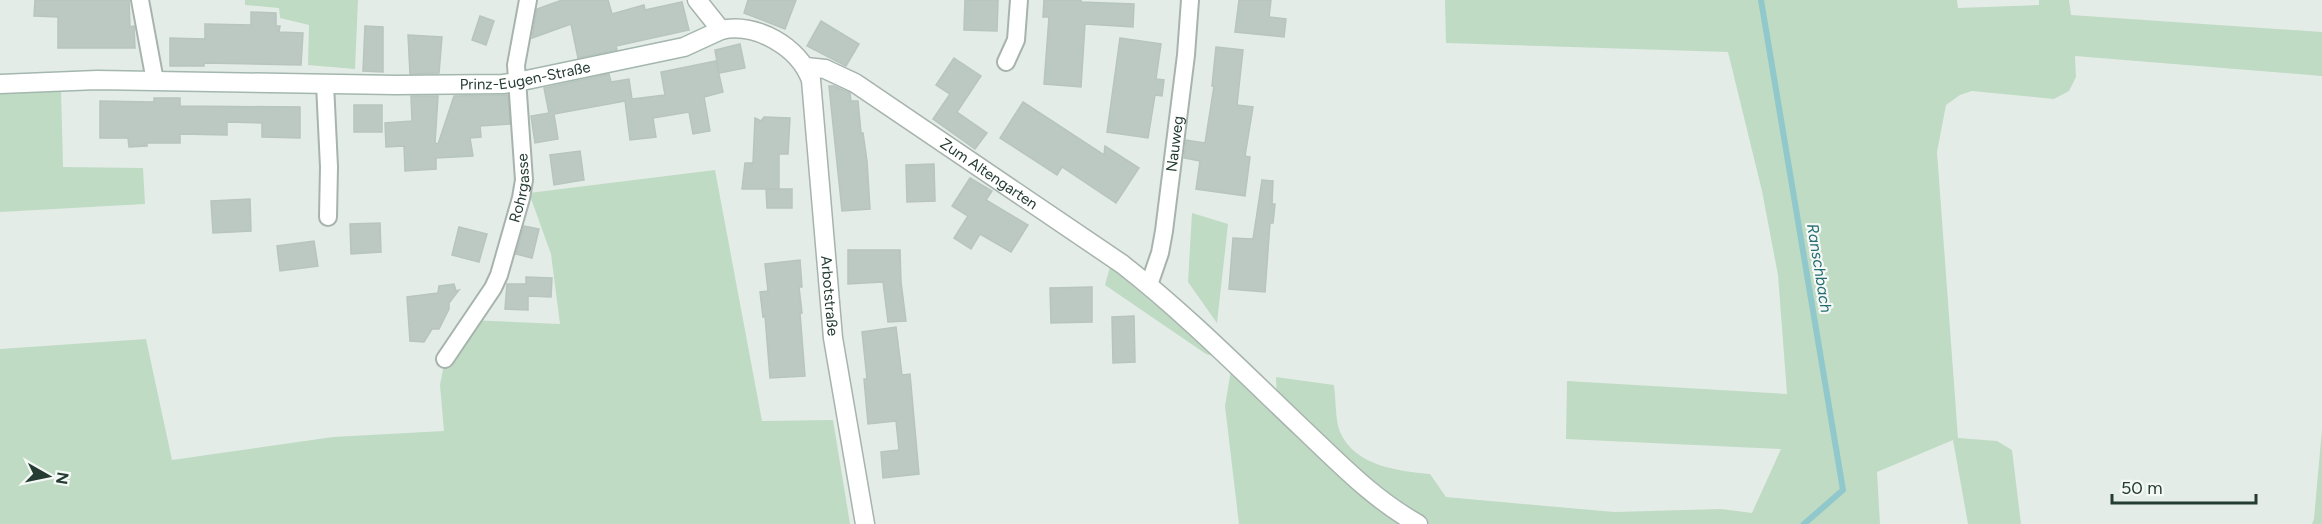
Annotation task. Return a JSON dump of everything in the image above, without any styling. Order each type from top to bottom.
[{"type":"street","points":[[140,0],[155,81]]},
{"type":"street","name":"Rohrgasse","points":[[445,359],[496,282],[521,198],[524,160],[516,65],[528,0]]},
{"type":"street","points":[[697,0],[721,30]]},
{"type":"street","points":[[1006,62],[1017,40],[1019,0]]},
{"type":"street","name":"Nauweg","points":[[1149,285],[1160,253],[1164,231],[1186,55],[1190,0]]},
{"type":"street","name":"Zum Altengarten","points":[[721,30],[738,28],[763,35],[793,52],[806,67],[825,69],[855,83],[1122,264],[1149,285],[1235,364],[1370,494],[1397,513],[1418,524]]},
{"type":"street","name":"Prinz-Eugen-Straße","points":[[0,84],[98,80],[461,86],[517,82],[684,47],[721,30]]},
{"type":"street","name":"Arbotstraße","points":[[806,67],[813,93],[833,338],[865,524]]},
{"type":"street","points":[[325,84],[329,167],[328,217]]},
{"type":"green space","points":[[245,0],[358,0],[355,69],[308,65],[309,25],[280,18],[279,8],[245,5]]},
{"type":"green space","points":[[1445,0],[1957,0],[1958,8],[2039,5],[2039,0],[2069,0],[2071,15],[2322,32],[2322,76],[2075,56],[2076,77],[2069,91],[2054,99],[1972,91],[1960,95],[1946,105],[1937,152],[1958,438],[1997,441],[2012,450],[2021,524],[1968,524],[1953,440],[1877,472],[1880,524],[1239,524],[1225,406],[1231,370],[1277,404],[1276,377],[1334,385],[1338,427],[1347,443],[1356,452],[1379,465],[1430,474],[1446,497],[1614,512],[1721,509],[1752,513],[1781,449],[1566,439],[1567,381],[1787,394],[1778,275],[1762,191],[1728,52],[1446,43]]},
{"type":"green space","points":[[61,89],[63,167],[143,168],[145,204],[0,212],[0,93]]},
{"type":"green space","points":[[715,170],[762,421],[833,420],[850,524],[0,524],[0,349],[146,339],[172,460],[333,437],[444,431],[440,385],[445,359],[471,320],[560,324],[551,254],[529,193]]},
{"type":"green space","points":[[1192,213],[1228,224],[1217,323],[1188,282]]},
{"type":"green space","points":[[1110,267],[1217,357],[1206,354],[1105,285]]},
{"type":"green space","points":[[2322,429],[2322,524],[2312,524],[2314,519]]},
{"type":"building","points":[[35,0],[129,0],[130,27],[134,26],[135,48],[58,48],[58,17],[34,16]]},
{"type":"building","points":[[562,0],[608,0],[612,14],[644,5],[645,10],[682,2],[689,30],[616,46],[617,50],[578,58],[571,24],[532,38],[537,9]]},
{"type":"building","points":[[748,0],[796,0],[785,29],[744,13]]},
{"type":"building","points":[[965,0],[998,0],[997,31],[964,30]]},
{"type":"building","points":[[1044,0],[1134,4],[1133,27],[1085,24],[1081,87],[1044,84],[1049,17],[1043,17]]},
{"type":"building","points":[[1239,0],[1271,0],[1269,17],[1286,19],[1284,37],[1235,32]]},
{"type":"building","points":[[251,12],[276,13],[276,26],[280,26],[279,32],[303,33],[301,65],[204,63],[204,66],[170,66],[170,38],[205,39],[205,24],[251,25]]},
{"type":"building","points":[[480,16],[494,21],[486,45],[472,40]]},
{"type":"building","points":[[821,21],[859,44],[846,66],[807,46]]},
{"type":"building","points":[[365,26],[383,27],[383,72],[363,71]]},
{"type":"building","points":[[408,35],[442,37],[439,73],[410,74]]},
{"type":"building","points":[[1120,38],[1161,44],[1156,79],[1164,80],[1162,96],[1155,95],[1148,138],[1107,132]]},
{"type":"building","points":[[740,44],[745,68],[719,73],[715,50]]},
{"type":"building","points":[[1216,47],[1243,50],[1237,105],[1253,107],[1245,156],[1250,157],[1245,196],[1196,189],[1200,161],[1184,158],[1186,140],[1205,143],[1214,86],[1212,86]]},
{"type":"building","points":[[954,58],[981,76],[957,112],[987,133],[975,149],[933,119],[950,94],[936,85]]},
{"type":"building","points":[[716,61],[723,92],[704,97],[710,131],[693,134],[689,112],[653,118],[656,137],[630,140],[625,101],[554,114],[558,139],[535,143],[531,116],[549,113],[544,88],[609,74],[611,82],[629,79],[632,99],[665,95],[661,72]]},
{"type":"building","points":[[829,86],[850,93],[851,101],[858,101],[867,161],[870,209],[842,211]]},
{"type":"building","points":[[508,95],[510,124],[480,126],[481,137],[470,138],[473,156],[436,158],[436,169],[405,171],[404,146],[386,147],[385,123],[412,121],[411,96],[438,96],[435,143],[438,144],[454,96]]},
{"type":"building","points":[[154,98],[180,98],[180,106],[300,107],[300,138],[262,137],[262,123],[227,122],[227,135],[180,134],[180,143],[147,143],[147,146],[129,147],[128,138],[100,138],[100,101],[154,102]]},
{"type":"building","points":[[1023,102],[1104,155],[1105,146],[1139,168],[1116,203],[1062,167],[1057,175],[1000,138]]},
{"type":"building","points":[[354,105],[382,105],[382,132],[354,132]]},
{"type":"building","points":[[764,117],[790,118],[788,154],[779,154],[779,189],[742,189],[745,163],[753,163],[755,118],[761,121]]},
{"type":"building","points":[[580,151],[584,180],[554,185],[550,155]]},
{"type":"building","points":[[934,164],[935,201],[907,202],[906,165]]},
{"type":"building","points":[[970,178],[992,191],[986,200],[1028,225],[1011,252],[980,234],[971,249],[954,238],[968,216],[952,206]]},
{"type":"building","points":[[1262,180],[1273,181],[1272,204],[1275,204],[1273,223],[1270,223],[1265,292],[1229,289],[1233,238],[1253,239]]},
{"type":"building","points":[[766,189],[792,189],[792,208],[767,208]]},
{"type":"building","points":[[250,199],[251,231],[213,233],[211,201]]},
{"type":"building","points":[[380,223],[381,252],[351,254],[350,224]]},
{"type":"building","points":[[524,226],[539,229],[532,258],[516,254]]},
{"type":"building","points":[[459,227],[487,234],[479,262],[452,255]]},
{"type":"building","points":[[314,241],[318,266],[280,271],[277,246]]},
{"type":"building","points":[[848,250],[900,250],[906,321],[888,322],[883,282],[848,284]]},
{"type":"building","points":[[800,260],[802,287],[799,287],[802,313],[800,313],[805,376],[770,378],[765,316],[763,317],[760,292],[768,291],[765,264]]},
{"type":"building","points":[[526,277],[552,278],[551,297],[528,296],[528,310],[505,309],[507,284],[526,284]]},
{"type":"building","points":[[454,284],[456,291],[459,290],[449,303],[449,309],[439,329],[432,329],[424,342],[410,341],[407,297],[438,293],[439,286]]},
{"type":"building","points":[[1092,287],[1092,322],[1051,323],[1050,288]]},
{"type":"building","points":[[1134,316],[1135,362],[1113,363],[1112,317]]},
{"type":"building","points":[[896,327],[902,375],[910,374],[919,474],[883,478],[881,452],[899,450],[896,421],[868,424],[864,379],[867,379],[862,332]]},
{"type":"waterway","name":"Ranschbach","points":[[1761,0],[1843,490],[1804,524]]}]
